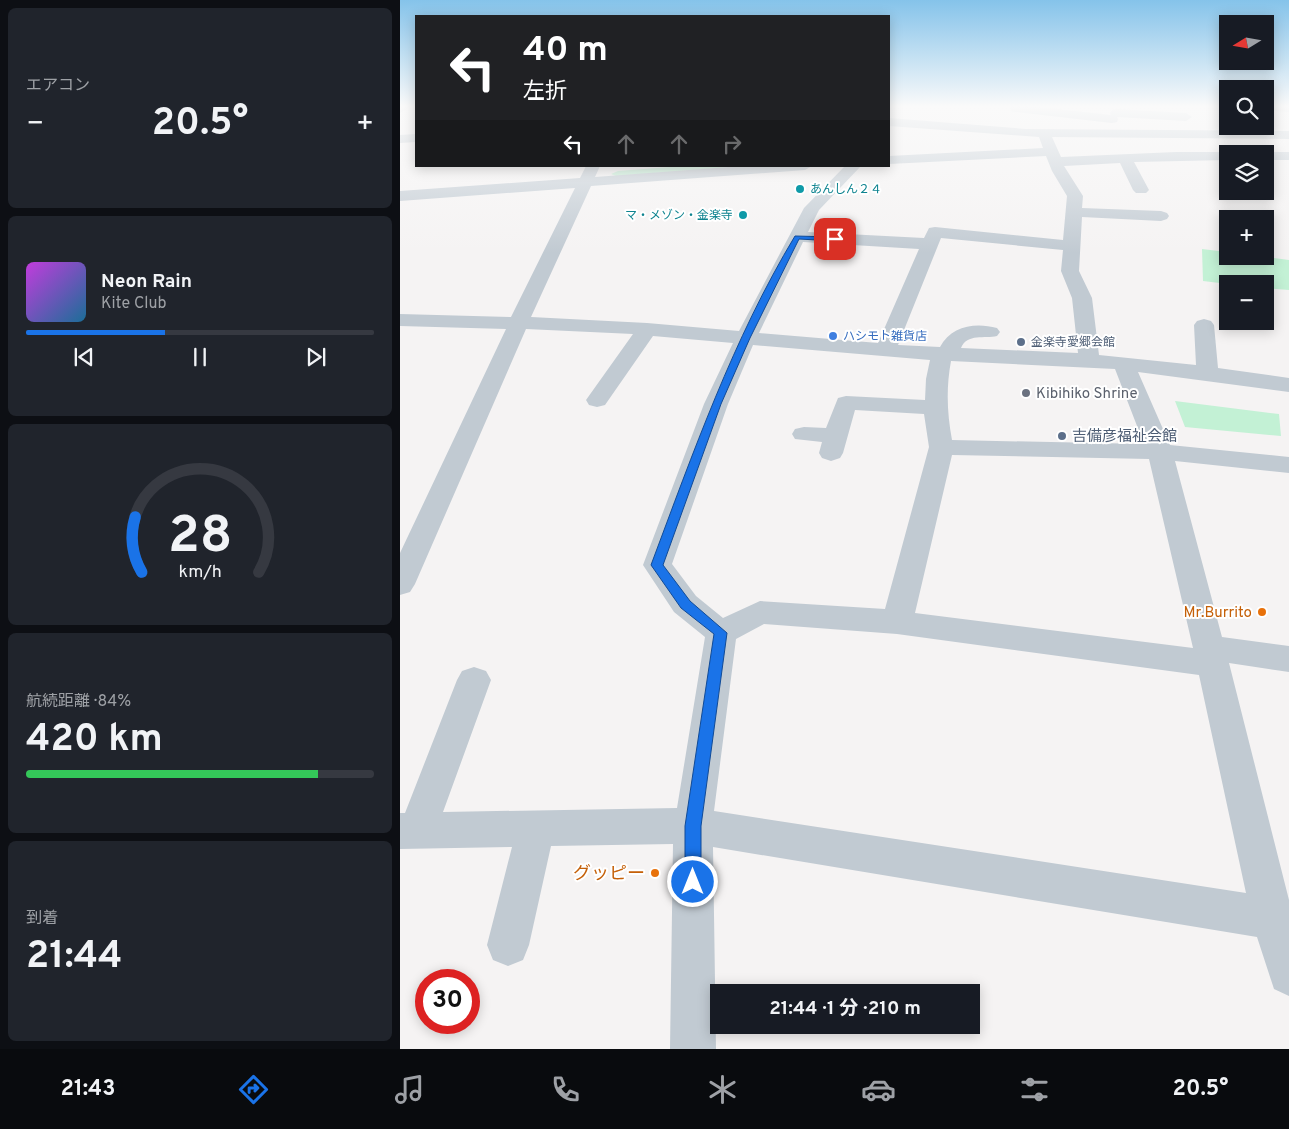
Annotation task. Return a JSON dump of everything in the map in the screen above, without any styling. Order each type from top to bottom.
[{"type":"street","points":[[890,160],[1219,156]]},
{"type":"street","points":[[1274,156],[1289,156]]},
{"type":"street","points":[[1054,157],[1058,171],[1074,205],[1070,271],[1082,298],[1089,360]]},
{"type":"street","points":[[1124,158],[1141,190]]},
{"type":"street","points":[[400,182],[596,171],[763,167]]},
{"type":"street","points":[[721,633],[685,604],[656,565],[716,404],[746,338],[812,208],[853,167]]},
{"type":"street","points":[[400,196],[596,171]]},
{"type":"street","points":[[400,584],[519,322],[596,171]]},
{"type":"street","points":[[1074,205],[1095,212],[1159,208]]},
{"type":"street","points":[[885,350],[935,232],[1073,246]]},
{"type":"street","points":[[797,237],[930,244]]},
{"type":"street","points":[[400,320],[484,323],[519,322],[646,329],[885,350],[1089,360],[1208,373],[1289,385]]},
{"type":"street","points":[[1204,325],[1208,373]]},
{"type":"street","points":[[597,400],[646,329]]},
{"type":"street","points":[[897,622],[941,447],[936,408],[937,379],[945,354],[950,344],[957,337],[967,333],[990,332]]},
{"type":"street","points":[[1124,364],[1160,452],[1211,656],[1281,919],[1289,974]]},
{"type":"street","points":[[804,434],[833,444],[846,403],[936,408]]},
{"type":"street","points":[[941,447],[1160,452],[1289,465]]},
{"type":"street","points":[[721,633],[760,612],[897,622],[1211,656],[1289,659]]},
{"type":"street","points":[[693,1049],[693,826],[721,633]]},
{"type":"street","points":[[474,680],[409,830],[693,826],[1281,919]]},
{"type":"street","points":[[508,945],[536,828]]},
{"type":"green space","points":[[669,167],[732,167],[616,176],[611,174],[618,171]]},
{"type":"green space","points":[[1202,249],[1219,251],[1219,265],[1274,265],[1274,258],[1289,260],[1289,290],[1274,289],[1274,275],[1219,275],[1219,283],[1203,281]]},
{"type":"green space","points":[[1175,401],[1279,414],[1281,436],[1185,427]]},
{"type":"place","name":"あんしん２４","points":[[800,189]]},
{"type":"place","name":"マ・メゾン・金楽寺","points":[[743,215]]},
{"type":"place","name":"ハシモト雑貨店","points":[[833,336]]},
{"type":"place","name":"金楽寺愛郷会館","points":[[1021,342]]},
{"type":"place","name":"Kibihiko Shrine","points":[[1026,393]]},
{"type":"place","name":"吉備彦福祉会館","points":[[1062,436]]},
{"type":"place","name":"Mr.Burrito","points":[[1262,612]]},
{"type":"place","name":"グッピー","points":[[655,873]]},
{"type":"route","points":[[693,882],[693,826],[721,633],[685,604],[656,565],[716,404],[746,338],[797,237],[835,239]]}]
